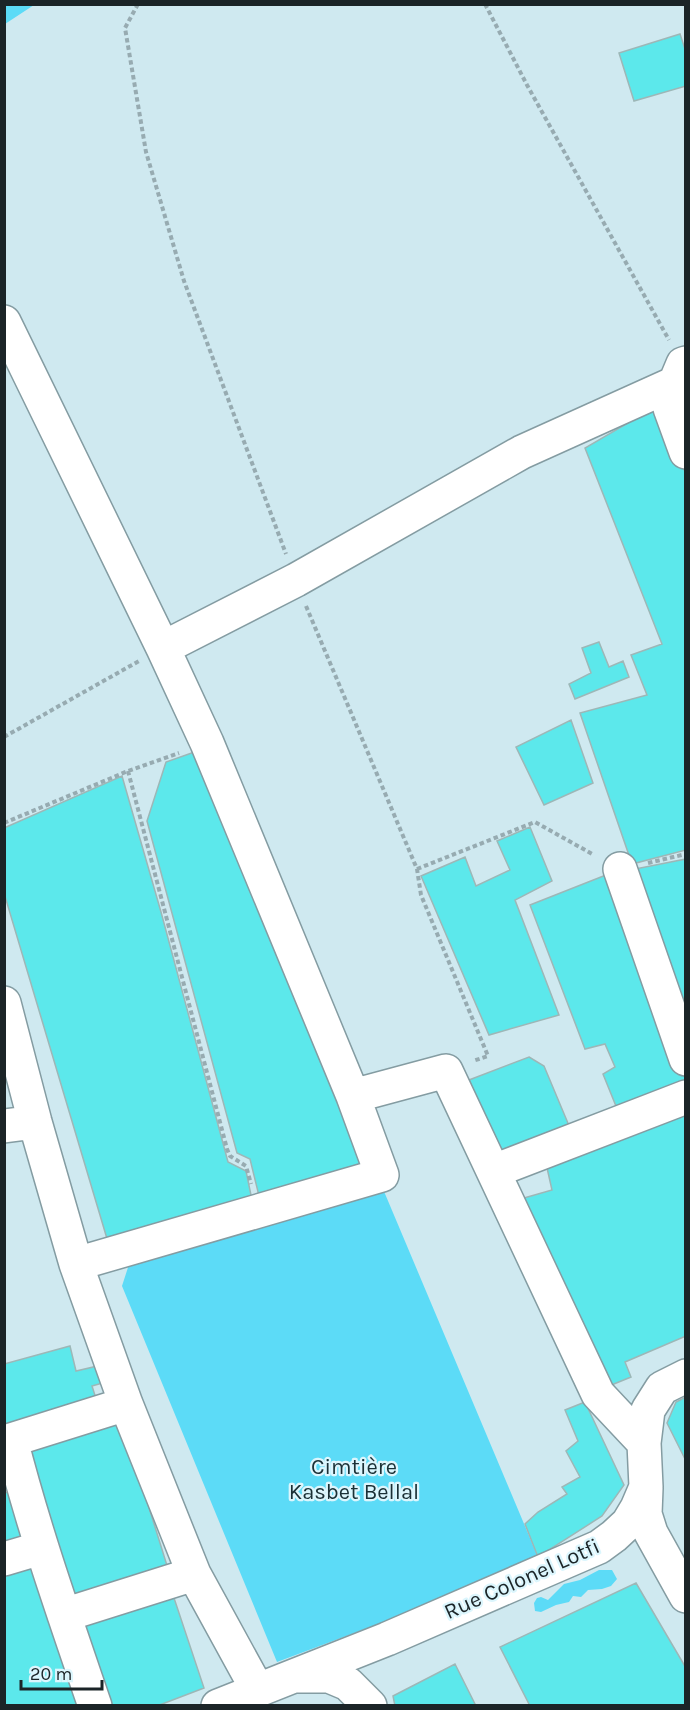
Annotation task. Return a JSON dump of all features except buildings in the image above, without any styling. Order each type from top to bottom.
[{"type":"street","points":[[4,322],[207,743],[353,1096],[382,1175],[76,1263]]},
{"type":"street","points":[[681,370],[670,408],[686,452]]},
{"type":"street","points":[[163,648],[296,580],[522,452],[681,370]]},
{"type":"street","points":[[620,869],[686,1059]]},
{"type":"street","points":[[4,1003],[20,1124],[76,1263],[126,1404],[194,1574],[257,1689]]},
{"type":"street","points":[[353,1096],[446,1071],[598,1394],[644,1443]]},
{"type":"street","points":[[494,1171],[686,1097]]},
{"type":"street","name":"Rue Colonel Lotfi","points":[[218,1706],[387,1639],[599,1547],[628,1523],[646,1486],[644,1443],[648,1410],[663,1388],[686,1376]]},
{"type":"street","points":[[95,1706],[41,1548],[11,1440],[126,1404]]},
{"type":"street","points":[[646,1486],[645,1514],[651,1533],[676,1557],[686,1596]]},
{"type":"street","points":[[599,1547],[634,1543],[676,1557]]},
{"type":"street","points":[[4,1559],[41,1548]]},
{"type":"street","points":[[64,1615],[194,1574]]},
{"type":"street","points":[[375,1706],[369,1677],[376,1655],[387,1639]]},
{"type":"street","name":"Rue Colonel Lotfi","points":[[296,1676],[329,1676],[348,1684],[370,1706]]},
{"type":"path","points":[[138,4],[125,28],[146,152],[184,281],[296,580],[417,869],[421,895],[488,1056],[446,1071]]},
{"type":"path","points":[[485,4],[526,85],[681,370]]},
{"type":"path","points":[[4,737],[163,648]]},
{"type":"path","points":[[4,823],[128,771],[207,743]]},
{"type":"path","points":[[128,771],[227,1149],[230,1156],[246,1166],[257,1211]]},
{"type":"path","points":[[417,869],[536,822],[620,869],[686,854]]},
{"type":"green space","points":[[5,4],[34,4],[34,5],[5,24]]},
{"type":"green space","name":"Cimtière Kasbet Bellal","points":[[383,1189],[538,1557],[527,1568],[277,1662],[122,1286],[132,1255]]},
{"type":"green space","points":[[599,1570],[612,1570],[617,1579],[611,1586],[588,1590],[581,1597],[573,1596],[569,1602],[541,1612],[535,1611],[534,1603],[537,1598],[548,1600],[564,1584],[580,1580]]}]
